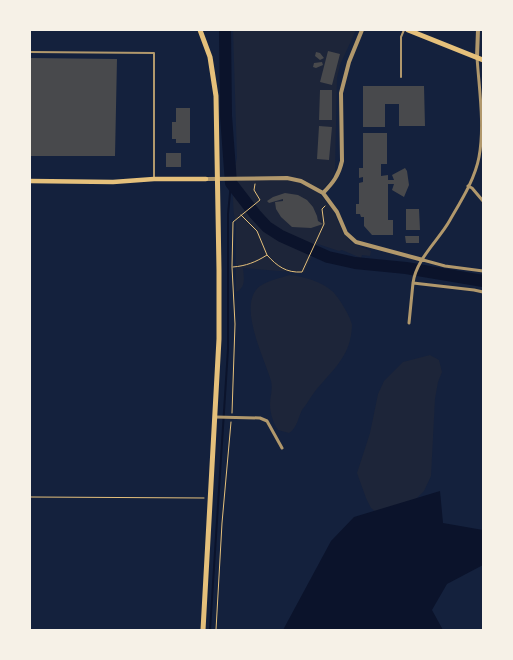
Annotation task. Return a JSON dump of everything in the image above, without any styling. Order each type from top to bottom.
[{"type":"main road","points":[[200,30],[210,57],[215,87],[219,329],[217,417],[203,630]]},
{"type":"main road","points":[[408,30],[483,60]]},
{"type":"main road","points":[[30,181],[113,182],[154,179],[206,179]]},
{"type":"street","points":[[323,193],[336,179],[340,170],[342,161],[341,93],[349,62],[362,30]]},
{"type":"street","points":[[409,323],[414,281],[422,261],[450,221],[474,176],[479,157],[481,135],[477,57],[478,30]]},
{"type":"street","points":[[206,179],[287,178],[301,181],[323,193],[337,212],[346,233],[356,242],[422,261],[483,271]]},
{"type":"street","points":[[468,186],[483,201]]},
{"type":"street","points":[[414,281],[483,292]]},
{"type":"street","points":[[217,417],[260,418],[267,421],[282,448]]},
{"type":"lane","points":[[401,77],[401,37],[404,30]]},
{"type":"lane","points":[[30,52],[154,53],[154,179]]},
{"type":"path","points":[[256,178],[254,190],[260,200],[241,214],[257,231],[267,255],[277,266],[293,272],[302,272],[324,224],[322,209],[330,202]]},
{"type":"path","points":[[232,267],[255,262],[267,255]]},
{"type":"path","points":[[30,497],[211,498]]},
{"type":"shaded area","points":[[233,30],[356,30],[340,65],[337,78],[335,172],[331,180],[319,193],[333,210],[343,233],[352,243],[371,251],[370,256],[362,255],[361,258],[342,250],[339,251],[318,244],[304,273],[243,268],[243,285],[236,292],[236,223],[233,209],[233,191],[237,158]]},
{"type":"shaded area","points":[[290,275],[312,280],[332,291],[344,307],[352,325],[350,340],[343,356],[311,397],[302,410],[296,426],[289,433],[278,430],[272,418],[270,404],[271,381],[254,332],[251,305],[253,294],[260,286]]},
{"type":"shaded area","points":[[430,355],[439,360],[442,372],[435,399],[431,476],[424,491],[416,499],[377,513],[371,508],[366,498],[357,473],[370,433],[378,394],[384,381],[403,362]]},
{"type":"shaded area","points":[[440,491],[443,523],[483,530],[483,565],[447,584],[432,610],[443,630],[283,630],[331,541],[354,517]]},
{"type":"building","points":[[328,51],[340,54],[332,85],[320,82]]},
{"type":"building","points":[[316,52],[320,53],[324,58],[320,60],[315,56]]},
{"type":"building","points":[[30,58],[117,59],[115,156],[30,156]]},
{"type":"building","points":[[322,62],[323,65],[316,68],[313,67],[314,63]]},
{"type":"building","points":[[363,86],[424,86],[425,126],[399,126],[399,104],[385,104],[385,127],[363,127]]},
{"type":"building","points":[[320,90],[332,90],[332,120],[319,120]]},
{"type":"building","points":[[176,108],[190,108],[190,143],[176,143],[176,139],[172,139],[172,122],[176,122]]},
{"type":"building","points":[[319,126],[332,127],[329,160],[317,159]]},
{"type":"building","points":[[363,133],[387,133],[387,164],[381,164],[381,176],[388,175],[388,180],[394,180],[392,175],[405,168],[407,171],[409,185],[404,197],[392,190],[394,184],[388,184],[388,220],[393,220],[393,235],[372,235],[364,226],[364,217],[356,214],[356,204],[359,204],[359,183],[363,182],[363,177],[359,178],[359,168],[363,168]]},
{"type":"building","points":[[166,153],[181,153],[181,167],[166,167]]},
{"type":"building","points":[[285,193],[298,195],[307,200],[313,207],[318,221],[323,224],[311,228],[292,227],[281,217],[276,209],[275,202],[283,201],[283,199],[269,203],[267,201]]},
{"type":"building","points":[[406,209],[419,209],[420,230],[406,230]]},
{"type":"building","points":[[405,236],[419,236],[419,243],[406,243]]},
{"type":"waterway","points":[[225,30],[226,116],[231,183],[267,227],[281,236],[328,257],[355,263],[406,268],[483,281]]},
{"type":"waterway","points":[[210,630],[228,349],[228,214],[231,183]]}]
